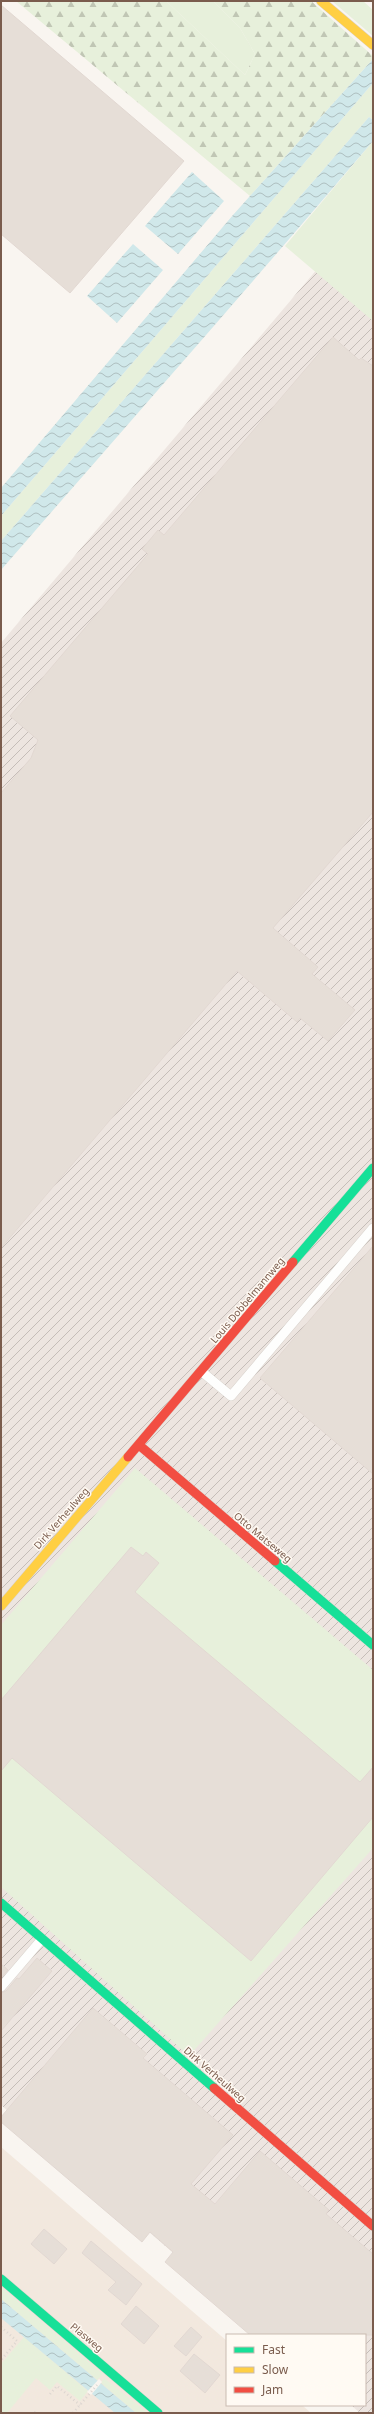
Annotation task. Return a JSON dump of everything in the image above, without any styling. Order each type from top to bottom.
[{"type":"street","points":[[321,1],[371,44]]},
{"type":"street","name":"Louis Dobbelmannweg","points":[[139,1445],[373,1168]]},
{"type":"street","name":"Dirk Verheulweg","points":[[1,1606],[139,1445]]},
{"type":"street","name":"Otto Matseweg","points":[[139,1445],[373,1645]]},
{"type":"street","name":"Dirk Verheulweg","points":[[1,1904],[373,2226]]},
{"type":"street","name":"Plasweg","points":[[1,2279],[158,2413]]},
{"type":"lane","points":[[201,1371],[231,1396],[373,1228]]},
{"type":"lane","points":[[1,1987],[42,1939]]},
{"type":"path","points":[[1,2326],[17,2341],[1,2360]]},
{"type":"path","points":[[50,2394],[57,2386],[80,2405]]},
{"type":"path","points":[[73,2413],[87,2396]]},
{"type":"shaded area","points":[[373,203],[373,2413],[360,2413],[352,2406],[366,2406],[366,2334],[268,2334],[1,2105],[1,643]]},
{"type":"shaded area","points":[[1,2147],[226,2340],[226,2406],[303,2406],[311,2413],[1,2413]]},
{"type":"green space","points":[[16,1],[166,1],[245,75],[255,54],[240,28],[213,1],[311,1],[373,56],[373,59],[250,196]]},
{"type":"green space","points":[[166,1],[213,1],[240,28],[255,54],[245,75]]},
{"type":"green space","points":[[332,1],[363,1],[373,10],[373,36]]},
{"type":"green space","points":[[373,83],[373,120],[369,117],[1,541],[1,516]]},
{"type":"green space","points":[[373,141],[373,321],[285,246]]},
{"type":"green space","points":[[135,1468],[373,1670],[373,1848],[189,2056],[1,1887],[1,1625]]},
{"type":"green space","points":[[1,2287],[103,2374],[97,2380],[1,2299]]},
{"type":"green space","points":[[24,2337],[88,2391],[80,2401],[57,2382],[50,2390],[36,2378],[7,2413],[1,2413],[1,2364]]},
{"type":"green space","points":[[104,2378],[148,2413],[136,2413],[101,2383]]},
{"type":"water","points":[[373,59],[373,83],[1,516],[1,488],[233,215]]},
{"type":"water","points":[[369,117],[373,120],[373,141],[1,570],[1,541]]},
{"type":"water","points":[[192,172],[224,201],[178,254],[145,226]]},
{"type":"water","points":[[133,244],[163,270],[117,323],[87,296]]},
{"type":"water","points":[[1,2299],[136,2413],[115,2413],[1,2318]]},
{"type":"pier","points":[[99,2379],[102,2382],[91,2395],[87,2392]]},
{"type":"building","points":[[1,5],[184,161],[70,293],[1,234]]},
{"type":"building","points":[[333,337],[359,360],[361,358],[373,366],[373,812],[273,928],[318,967],[312,974],[355,1010],[328,1041],[300,1018],[297,1022],[237,971],[1,1248],[1,793],[31,758],[38,740],[10,716],[148,554],[142,549],[158,530],[164,535]]},
{"type":"building","points":[[373,1246],[373,1474],[260,1378]]},
{"type":"building","points":[[131,1547],[143,1556],[146,1552],[159,1563],[135,1592],[360,1782],[373,1767],[373,1817],[251,1961],[12,1758],[1,1771],[1,1700]]},
{"type":"building","points":[[37,1958],[52,1971],[1,2031],[1,1993],[6,1991],[17,1978],[19,1979]]},
{"type":"building","points":[[1,1964],[8,1970],[1,1978]]},
{"type":"building","points":[[93,2008],[147,2054],[143,2058],[233,2135],[191,2184],[215,2204],[260,2151],[329,2210],[326,2214],[373,2254],[373,2335],[249,2334],[165,2262],[173,2252],[150,2232],[142,2242],[1,2122],[1,2117]]},
{"type":"building","points":[[44,2229],[67,2249],[54,2264],[31,2244]]},
{"type":"building","points":[[91,2241],[142,2284],[126,2305],[108,2290],[116,2282],[82,2253]]},
{"type":"building","points":[[136,2306],[159,2326],[144,2344],[121,2324]]},
{"type":"building","points":[[191,2327],[202,2337],[186,2356],[174,2346]]},
{"type":"building","points":[[194,2354],[220,2375],[205,2393],[180,2371]]},
{"type":"traffic: fast","points":[[293,1262],[373,1168]]},
{"type":"traffic: fast","points":[[275,1561],[373,1645]]},
{"type":"traffic: fast","points":[[1,1903],[214,2088]]},
{"type":"traffic: fast","points":[[1,2279],[158,2413]]},
{"type":"traffic: slow","points":[[321,1],[373,45]]},
{"type":"traffic: slow","points":[[1,1606],[128,1457]]},
{"type":"traffic: jam","points":[[128,1457],[293,1262]]},
{"type":"traffic: jam","points":[[139,1445],[275,1561]]},
{"type":"traffic: jam","points":[[214,2088],[373,2226]]}]
